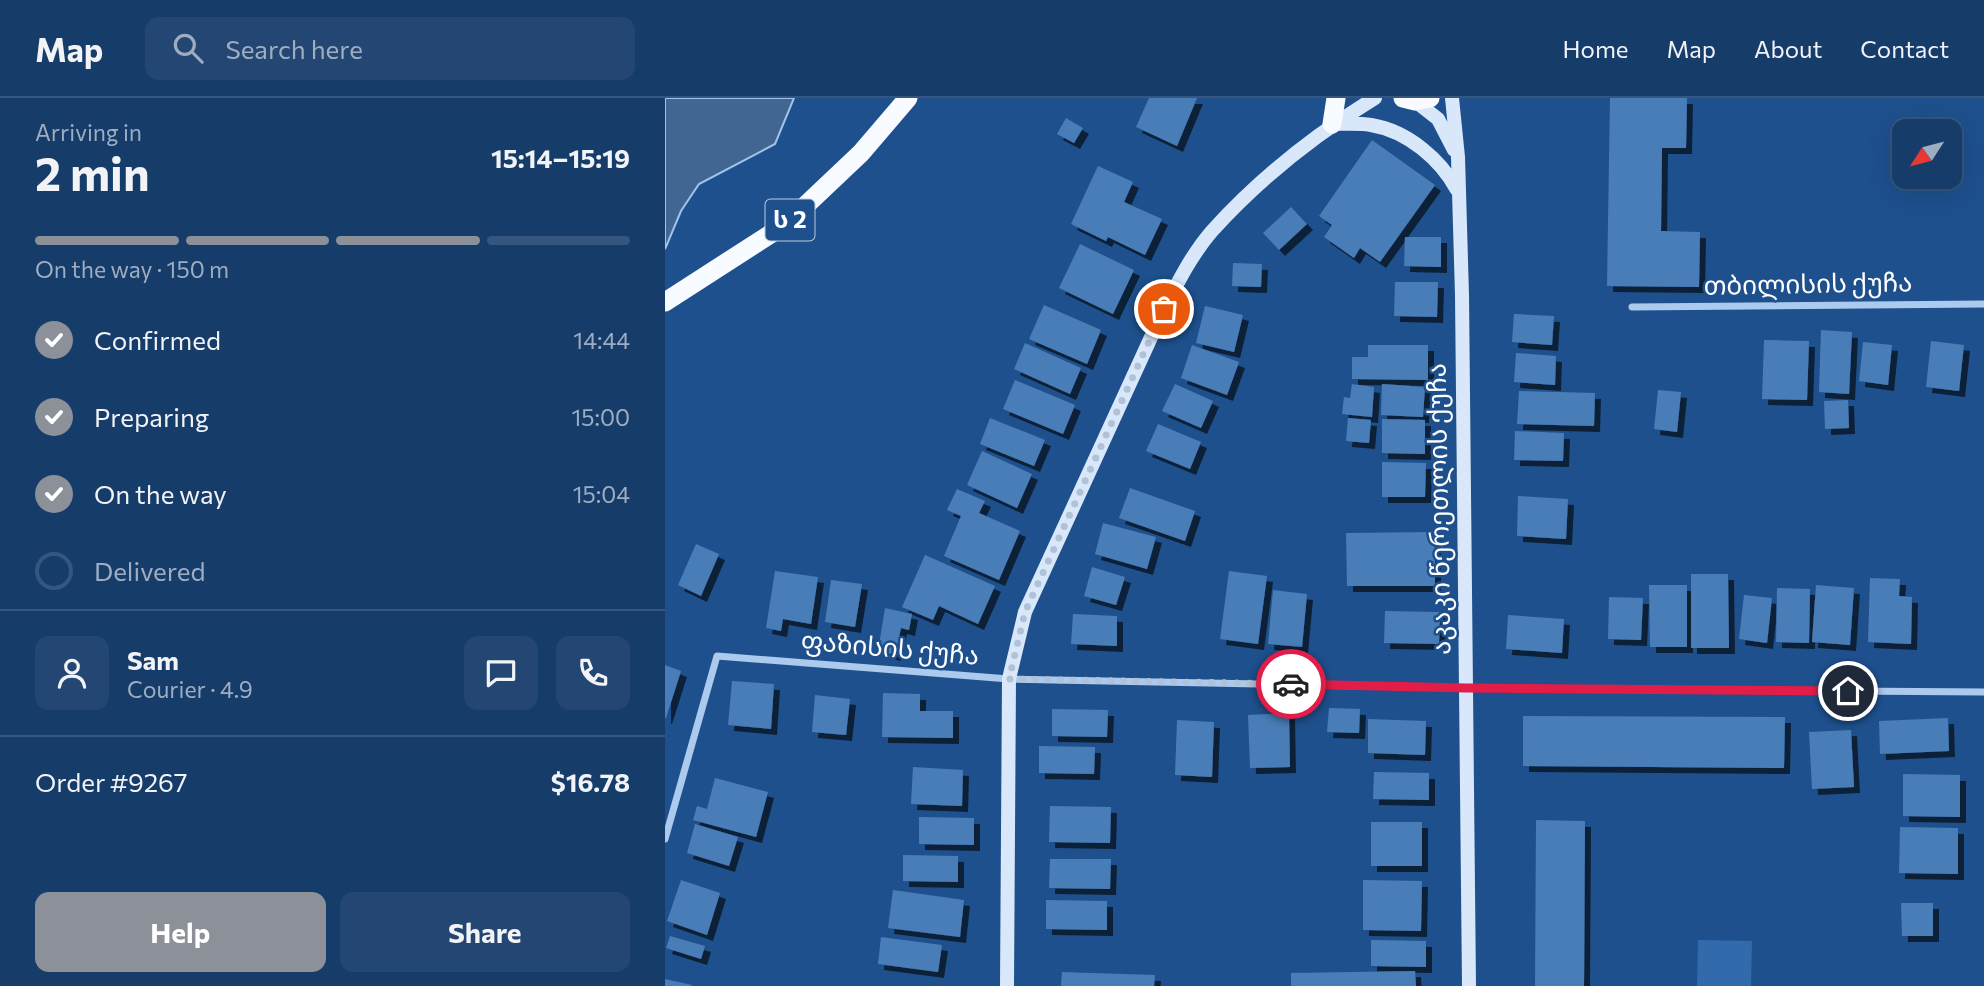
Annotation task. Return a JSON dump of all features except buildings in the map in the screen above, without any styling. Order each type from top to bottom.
[{"type":"highway","name":"ს 2","points":[[665,302],[786,224],[861,153],[908,98]]},
{"type":"highway","points":[[1332,124],[1335,98]]},
{"type":"main road","points":[[1007,986],[1009,679],[1025,612],[1164,309],[1184,272],[1211,232],[1273,170],[1332,124],[1375,98]]},
{"type":"main road","name":"აკაკი წერეთლის ქუჩა","points":[[1452,98],[1460,195],[1469,986]]},
{"type":"main road","name":"აკაკი წერეთლის ქუჩა","points":[[1416,99],[1438,119],[1458,157]]},
{"type":"main road","points":[[1332,124],[1373,125],[1412,142],[1448,173],[1460,195]]},
{"type":"street","name":"თბილისის ქუჩა","points":[[1632,307],[1984,304]]},
{"type":"street","name":"ფაზისის ქუჩა","points":[[665,839],[717,656],[1009,679],[1466,688],[1984,692]]},
{"type":"shaded area","points":[[665,98],[794,98],[775,144],[699,184],[681,211],[665,249]]},
{"type":"shaded area","points":[[1698,940],[1752,941],[1751,986],[1697,986]]},
{"type":"way so far","points":[[1164,309],[1025,612],[1009,679],[1291,684]]},
{"type":"route","points":[[1291,684],[1848,691]]}]
